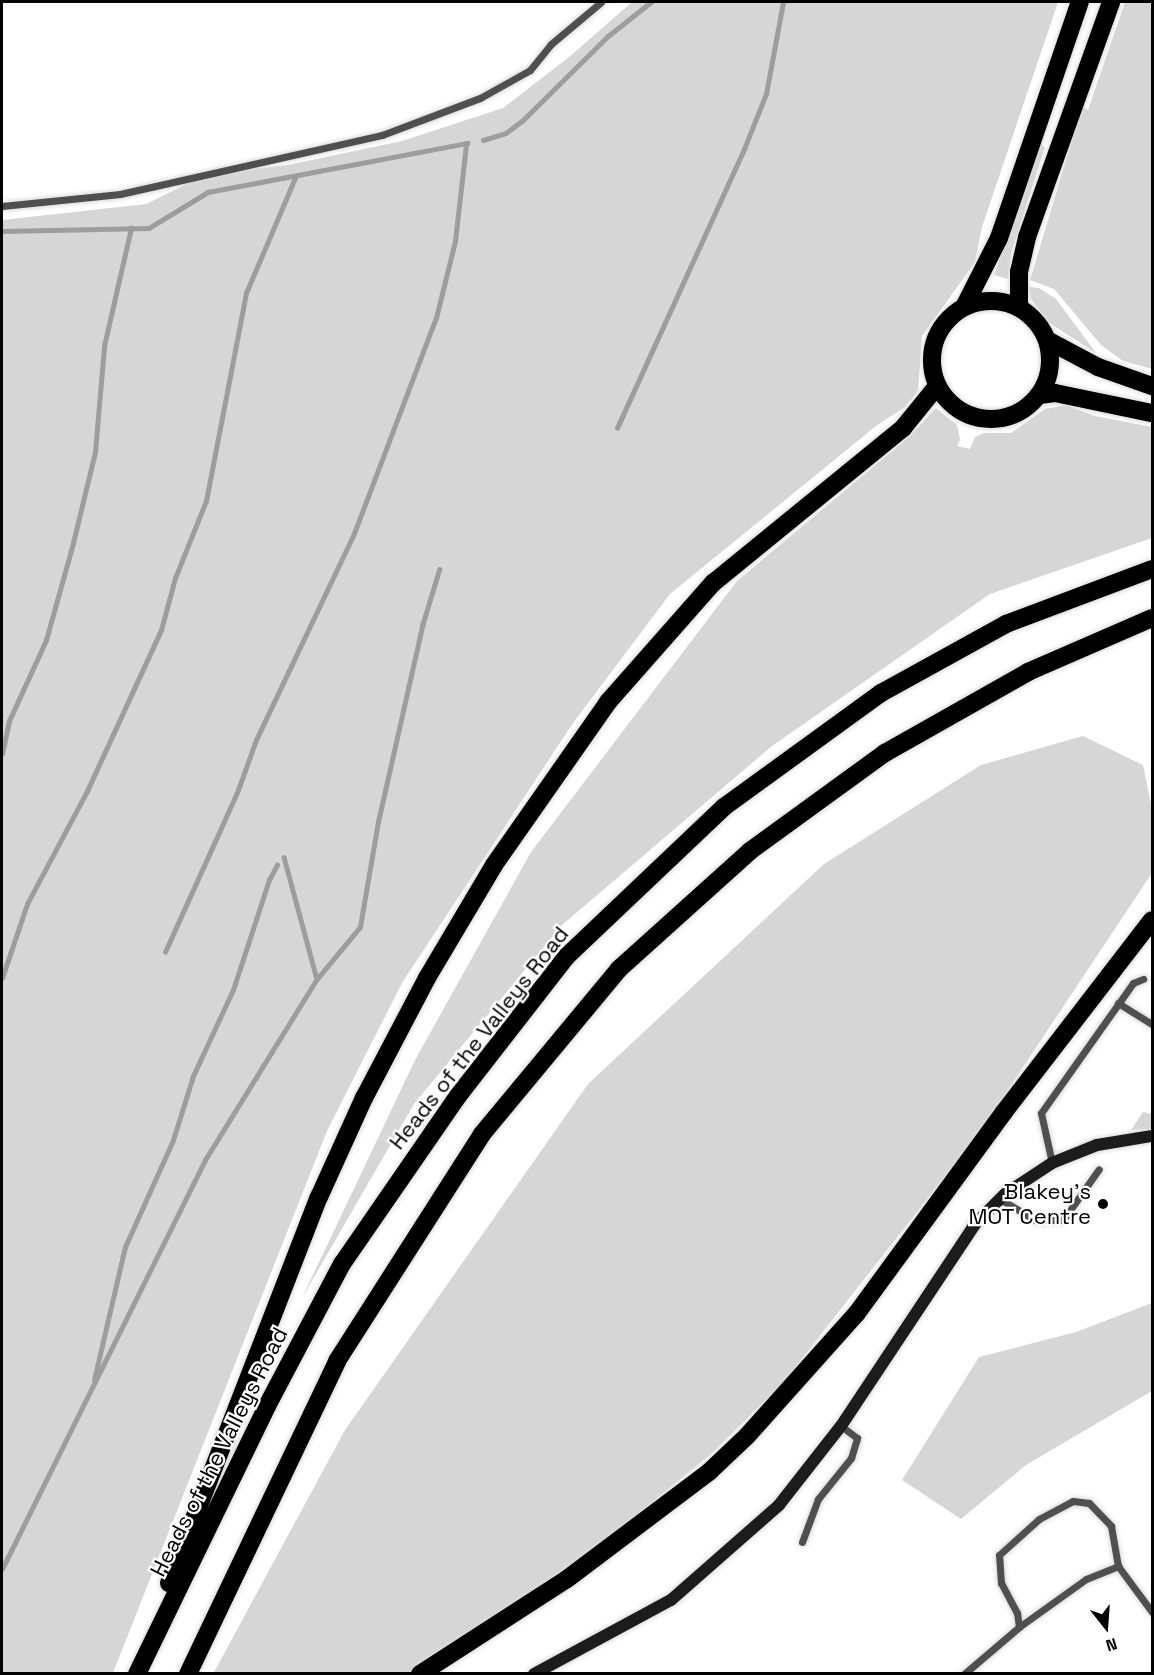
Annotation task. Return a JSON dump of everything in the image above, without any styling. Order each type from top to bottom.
[{"type":"highway","points":[[964,307],[999,238],[1080,2]]},
{"type":"highway","points":[[1019,308],[1019,272],[1028,237],[1111,2]]},
{"type":"highway","points":[[982,301],[1001,301],[1019,308],[1040,327],[1047,340],[1050,368],[1039,395],[1017,413],[988,419],[959,410],[937,386],[931,364],[934,341],[946,321],[964,307],[982,301]]},
{"type":"highway","points":[[1047,340],[1098,367],[1152,386]]},
{"type":"highway","points":[[132,1674],[319,1197],[364,1098],[427,978],[494,865],[608,702],[713,583],[903,428],[937,386]]},
{"type":"highway","points":[[1039,395],[1055,393],[1152,413]]},
{"type":"highway","name":"Heads of the Valleys Road","points":[[137,1674],[267,1406],[342,1264],[458,1096],[567,956],[724,807],[881,693],[1006,624],[1152,568]]},
{"type":"highway","points":[[188,1674],[337,1361],[482,1134],[619,969],[750,851],[885,753],[1028,672],[1152,618]]},
{"type":"highway","points":[[420,1674],[567,1579],[709,1472],[747,1436],[857,1313],[1004,1112],[1152,920]]},
{"type":"street","points":[[534,1674],[671,1600],[705,1573],[779,1505],[841,1426],[975,1224],[1000,1199],[1052,1163],[1097,1145],[1152,1136]]},
{"type":"lane","points":[[2,206],[120,194],[382,135],[480,98],[530,70],[551,44],[601,2]]},
{"type":"lane","points":[[1052,1163],[1041,1113],[1132,983],[1143,979]]},
{"type":"lane","points":[[1118,1003],[1152,1024]]},
{"type":"lane","points":[[1000,1199],[1035,1220],[1063,1220],[1099,1169]]},
{"type":"lane","points":[[802,1542],[818,1499],[850,1458],[857,1438],[841,1426]]},
{"type":"lane","points":[[1019,1627],[1017,1613],[1001,1583],[999,1555],[1022,1533],[1061,1506],[1081,1501],[1097,1509],[1111,1526],[1118,1566],[1152,1612]]},
{"type":"lane","points":[[964,1674],[1019,1627],[1086,1579],[1118,1566]]},
{"type":"shaded area","points":[[632,2],[1058,2],[982,227],[975,262],[922,336],[918,391],[905,407],[876,426],[670,594],[573,723],[402,983],[327,1131],[113,1673],[2,1673],[2,220],[146,204],[205,175],[288,165],[402,141],[503,108],[569,57]]},
{"type":"shaded area","points":[[1125,2],[1152,2],[1152,369],[1123,361],[1101,345],[1054,289],[1030,280],[1082,107],[1088,110]]},
{"type":"shaded area","points":[[1041,145],[1045,147],[1011,253],[1008,279],[994,275]]},
{"type":"shaded area","points":[[1029,287],[1039,288],[1056,299],[1096,353],[1048,322],[1031,299]]},
{"type":"shaded area","points":[[1066,405],[1095,416],[1152,427],[1152,538],[990,594],[772,746],[562,925],[414,1104],[302,1298],[415,1060],[531,852],[737,581],[909,437],[936,408],[957,425],[960,440],[957,446],[970,449],[975,437],[984,433],[1011,433],[1045,409]]},
{"type":"shaded area","points":[[1083,736],[1143,765],[1152,809],[1152,873],[982,1129],[782,1384],[710,1455],[598,1546],[409,1673],[213,1674],[345,1430],[588,1084],[824,864],[981,765]]},
{"type":"shaded area","points":[[1143,1112],[1152,1114],[1152,1129],[1131,1130]]},
{"type":"shaded area","points":[[1152,1303],[1152,1391],[1026,1465],[961,1519],[902,1480],[979,1357],[1076,1332]]},
{"type":"waterway","points":[[483,140],[506,133],[522,121],[608,36],[651,2]]},
{"type":"waterway","points":[[617,428],[744,149],[766,94],[783,2]]},
{"type":"waterway","points":[[2,231],[149,228],[208,192],[467,143]]},
{"type":"waterway","points":[[165,952],[238,790],[256,740],[353,536],[436,318],[455,241],[466,144]]},
{"type":"waterway","points":[[2,978],[27,904],[87,791],[161,630],[175,578],[206,501],[246,293],[296,176]]},
{"type":"waterway","points":[[2,754],[9,721],[46,640],[73,543],[95,452],[104,346],[131,228]]},
{"type":"waterway","points":[[2,1569],[205,1160],[317,979],[360,927],[378,822],[422,626],[439,570]]},
{"type":"waterway","points":[[284,857],[317,979]]},
{"type":"waterway","points":[[94,1380],[125,1247],[173,1140],[193,1076],[233,990],[269,880],[277,865]]},
{"type":"place","name":"Blakey's MOT Centre","points":[[1103,1204]]}]
